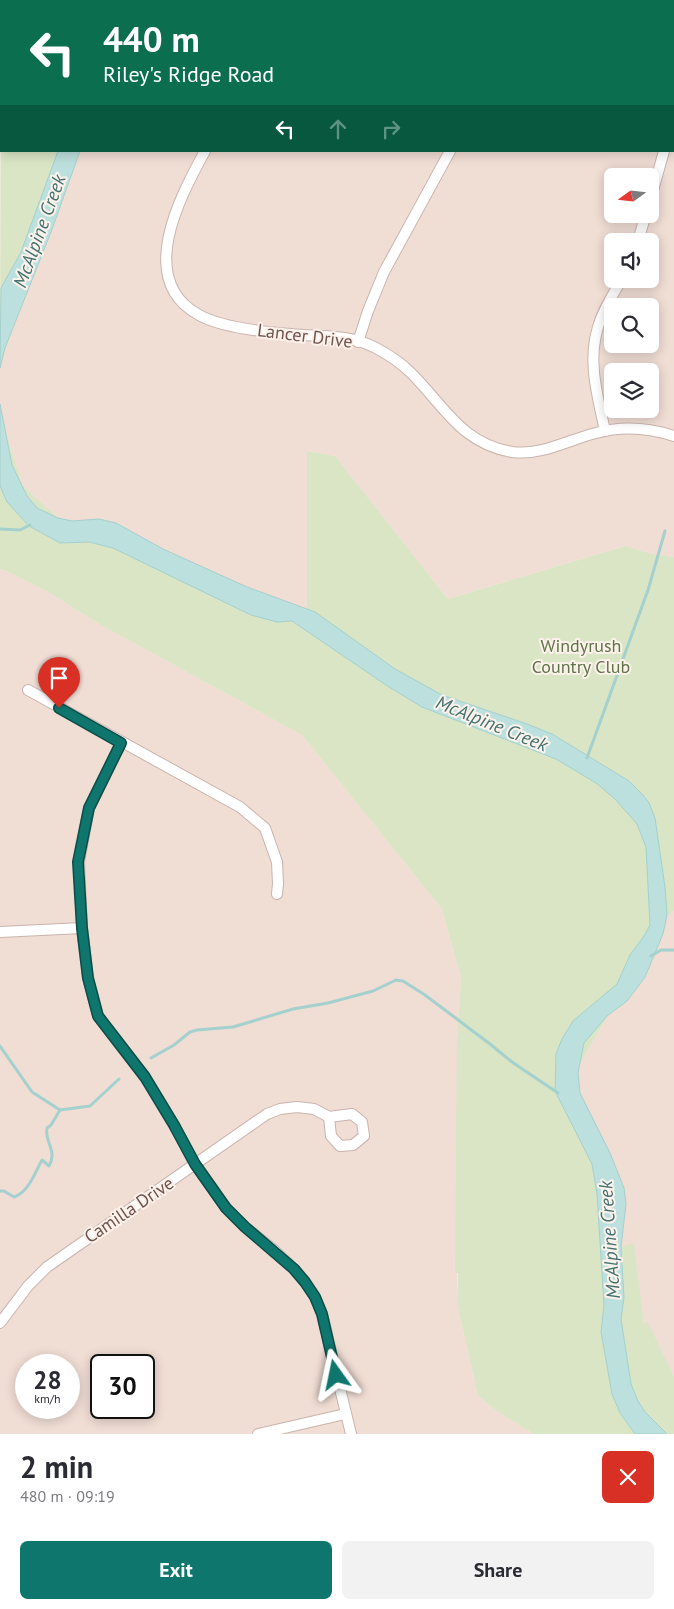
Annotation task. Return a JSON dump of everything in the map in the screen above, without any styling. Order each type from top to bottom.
[{"type":"street","name":"Lancer Drive","points":[[204,152],[183,195],[167,243],[165,267],[172,288],[179,299],[187,308],[198,315],[231,326],[292,334],[329,336],[375,347],[401,364],[421,383],[458,425],[475,439],[489,446],[514,452],[530,452],[605,431],[636,429],[651,430],[674,436]]},
{"type":"street","points":[[358,342],[384,272],[449,152]]},
{"type":"street","points":[[659,169],[664,152]]},
{"type":"street","points":[[605,431],[594,378],[593,354],[598,326],[617,288]]},
{"type":"street","points":[[28,690],[240,807],[265,828],[277,862],[278,884],[276,894]]},
{"type":"street","points":[[121,743],[89,808],[78,862],[82,928],[88,978],[98,1016],[145,1077],[195,1164],[226,1208],[294,1269],[315,1297],[322,1314],[351,1434]]},
{"type":"street","points":[[0,932],[82,928]]},
{"type":"street","name":"Camilla Drive","points":[[0,1323],[28,1286],[47,1267],[267,1114],[297,1107],[314,1109],[329,1117]]},
{"type":"street","points":[[258,1434],[345,1414]]},
{"type":"shaded area","points":[[73,152],[674,152],[674,557],[652,554],[624,546],[448,599],[335,456],[308,451],[307,617],[61,520],[23,486],[0,417],[0,366]]},
{"type":"shaded area","points":[[2,569],[48,592],[101,625],[302,735],[442,909],[461,978],[457,1039],[457,1304],[478,1395],[495,1410],[534,1434],[0,1434],[0,570]]},
{"type":"shaded area","points":[[674,911],[674,1376],[648,1322],[644,1325],[634,1244],[607,1251],[577,1069],[646,950],[655,924]]},
{"type":"green space","points":[[1,152],[73,152],[0,366]]},
{"type":"green space","name":"Windyrush Country Club","points":[[0,417],[23,486],[61,520],[307,617],[307,451],[335,456],[448,599],[625,546],[652,554],[674,557],[674,911],[655,924],[646,950],[577,1069],[607,1251],[634,1243],[644,1324],[648,1322],[674,1376],[674,1434],[534,1434],[495,1410],[478,1395],[457,1304],[458,1273],[455,1273],[457,1039],[461,978],[442,909],[302,735],[101,625],[48,592],[2,569],[0,570]]},
{"type":"water","name":"McAlpine Creek","points":[[58,152],[80,152],[51,232],[5,348],[0,368],[1,288],[21,252]]},
{"type":"water","name":"McAlpine Creek","points":[[0,404],[12,465],[27,496],[37,508],[58,518],[72,521],[99,519],[116,523],[163,549],[247,587],[315,612],[395,669],[442,695],[552,734],[629,781],[649,803],[655,818],[665,887],[667,915],[663,934],[645,977],[627,1001],[607,1016],[584,1043],[578,1073],[580,1093],[610,1153],[624,1188],[626,1204],[621,1247],[624,1298],[621,1319],[631,1384],[645,1412],[667,1434],[635,1434],[620,1413],[612,1394],[601,1332],[604,1305],[597,1194],[592,1164],[555,1091],[556,1054],[562,1039],[573,1021],[617,984],[630,955],[650,925],[646,847],[637,824],[615,799],[596,783],[556,759],[422,707],[389,687],[292,621],[277,622],[251,615],[113,548],[89,542],[60,543],[29,526],[7,502],[0,486]]},
{"type":"waterway","points":[[0,529],[20,530],[30,525]]},
{"type":"waterway","points":[[587,758],[648,590],[665,531]]},
{"type":"waterway","points":[[651,956],[661,950],[674,950]]},
{"type":"waterway","points":[[151,1058],[174,1045],[190,1032],[233,1027],[293,1009],[328,1003],[373,991],[396,980],[403,981],[425,995],[512,1062],[558,1093]]},
{"type":"waterway","points":[[0,1046],[32,1092],[60,1110],[90,1106],[119,1079]]},
{"type":"waterway","points":[[0,1191],[4,1191],[14,1197],[28,1186],[42,1160],[49,1166],[52,1151],[47,1137],[47,1128],[60,1110]]},
{"type":"route","points":[[59,708],[121,743],[89,808],[78,862],[82,928],[88,978],[98,1016],[112,1037],[145,1077],[195,1164],[226,1208],[294,1269],[315,1297],[322,1314],[336,1375]]}]
